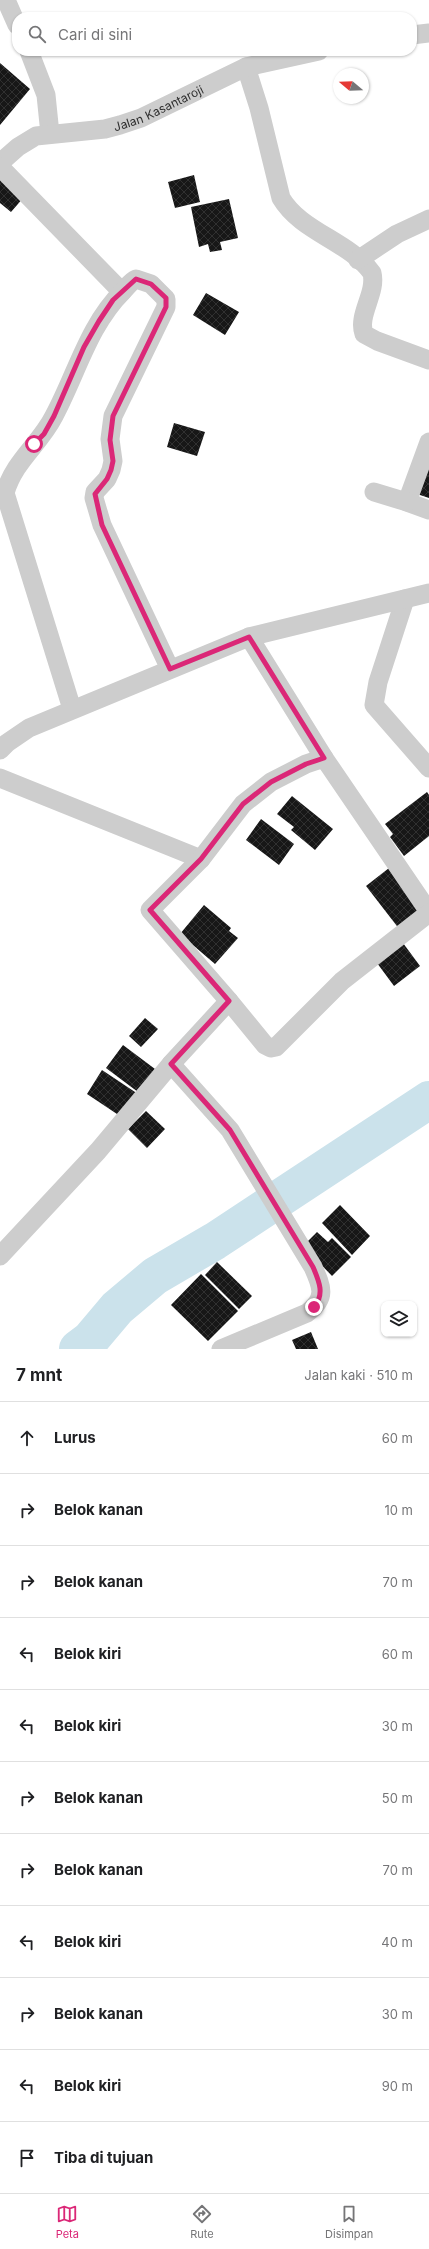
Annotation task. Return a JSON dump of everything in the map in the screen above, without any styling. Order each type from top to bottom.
[{"type":"street","points":[[6,0],[12,14]]},
{"type":"street","points":[[417,34],[429,33]]},
{"type":"street","points":[[31,56],[46,95],[50,134]]},
{"type":"street","name":"Jalan Kasantaroji","points":[[0,163],[27,140],[50,134],[105,129],[120,125],[141,118],[246,67],[296,56]]},
{"type":"street","points":[[246,67],[259,108],[282,198],[285,204],[300,218],[369,269],[373,278],[363,323],[364,334],[377,341],[429,360]]},
{"type":"street","points":[[0,167],[122,292]]},
{"type":"street","points":[[358,260],[397,234],[429,219]]},
{"type":"street","points":[[72,709],[5,492],[9,477],[34,444],[44,434],[54,416],[84,347],[113,300],[133,280],[140,279],[151,284],[166,298],[166,307],[113,416],[110,440],[113,461],[111,470],[107,479],[96,492],[94,498],[102,525],[170,669]]},
{"type":"street","points":[[407,502],[429,442]]},
{"type":"street","points":[[374,492],[429,510]]},
{"type":"street","points":[[2,741],[72,709],[249,637],[429,593]]},
{"type":"street","points":[[405,599],[378,682],[374,705],[429,768]]},
{"type":"street","points":[[249,637],[324,758],[429,912],[342,981],[276,1047],[272,1048],[265,1045],[150,910],[201,859],[243,804],[271,782],[306,764],[324,758]]},
{"type":"street","points":[[0,778],[201,859]]},
{"type":"street","points":[[0,1256],[98,1151],[171,1064],[229,1001]]},
{"type":"street","points":[[171,1064],[230,1130],[313,1267],[322,1291],[318,1302],[307,1313],[253,1343],[221,1349]]},
{"type":"building","points":[[0,63],[30,89],[0,125]]},
{"type":"building","points":[[194,175],[200,202],[175,208],[168,182]]},
{"type":"building","points":[[0,176],[24,197],[11,212],[0,203]]},
{"type":"building","points":[[229,199],[238,238],[220,242],[222,250],[210,252],[208,244],[199,247],[191,207]]},
{"type":"building","points":[[206,293],[239,312],[225,335],[193,315]]},
{"type":"building","points":[[174,423],[205,432],[197,456],[167,447]]},
{"type":"building","points":[[429,462],[429,498],[417,494]]},
{"type":"building","points":[[427,792],[429,795],[429,836],[404,856],[390,837],[393,834],[385,824]]},
{"type":"building","points":[[292,796],[333,829],[315,850],[291,830],[294,827],[277,814]]},
{"type":"building","points":[[261,819],[294,844],[279,865],[246,840]]},
{"type":"building","points":[[389,868],[423,912],[400,930],[366,886]]},
{"type":"building","points":[[204,905],[231,928],[229,931],[238,938],[215,964],[180,934]]},
{"type":"building","points":[[403,943],[420,966],[394,986],[377,963]]},
{"type":"building","points":[[145,1018],[158,1029],[141,1047],[129,1036]]},
{"type":"building","points":[[123,1045],[155,1069],[138,1092],[106,1068]]},
{"type":"building","points":[[102,1070],[138,1094],[123,1118],[87,1094]]},
{"type":"building","points":[[146,1111],[165,1129],[147,1148],[128,1129]]},
{"type":"building","points":[[340,1205],[370,1236],[352,1255],[322,1223]]},
{"type":"building","points":[[317,1232],[328,1242],[332,1238],[351,1257],[332,1276],[303,1246]]},
{"type":"building","points":[[217,1262],[252,1296],[239,1309],[205,1275]]},
{"type":"building","points":[[201,1274],[238,1311],[208,1341],[171,1305]]},
{"type":"building","points":[[311,1332],[318,1349],[296,1349],[292,1340]]},
{"type":"waterway","points":[[78,1349],[90,1340],[117,1308],[155,1276],[215,1241],[429,1100]]},
{"type":"route","points":[[34,444],[44,434],[54,416],[84,347],[113,300],[133,280],[140,279],[151,284],[166,298],[165,313],[113,416],[110,440],[113,461],[111,470],[107,479],[96,492],[94,498],[102,525],[170,669],[249,637],[324,758],[306,764],[271,782],[243,804],[201,859],[150,910],[229,1001],[171,1064],[230,1130],[313,1267],[320,1282],[322,1291],[318,1302],[314,1307]]}]
